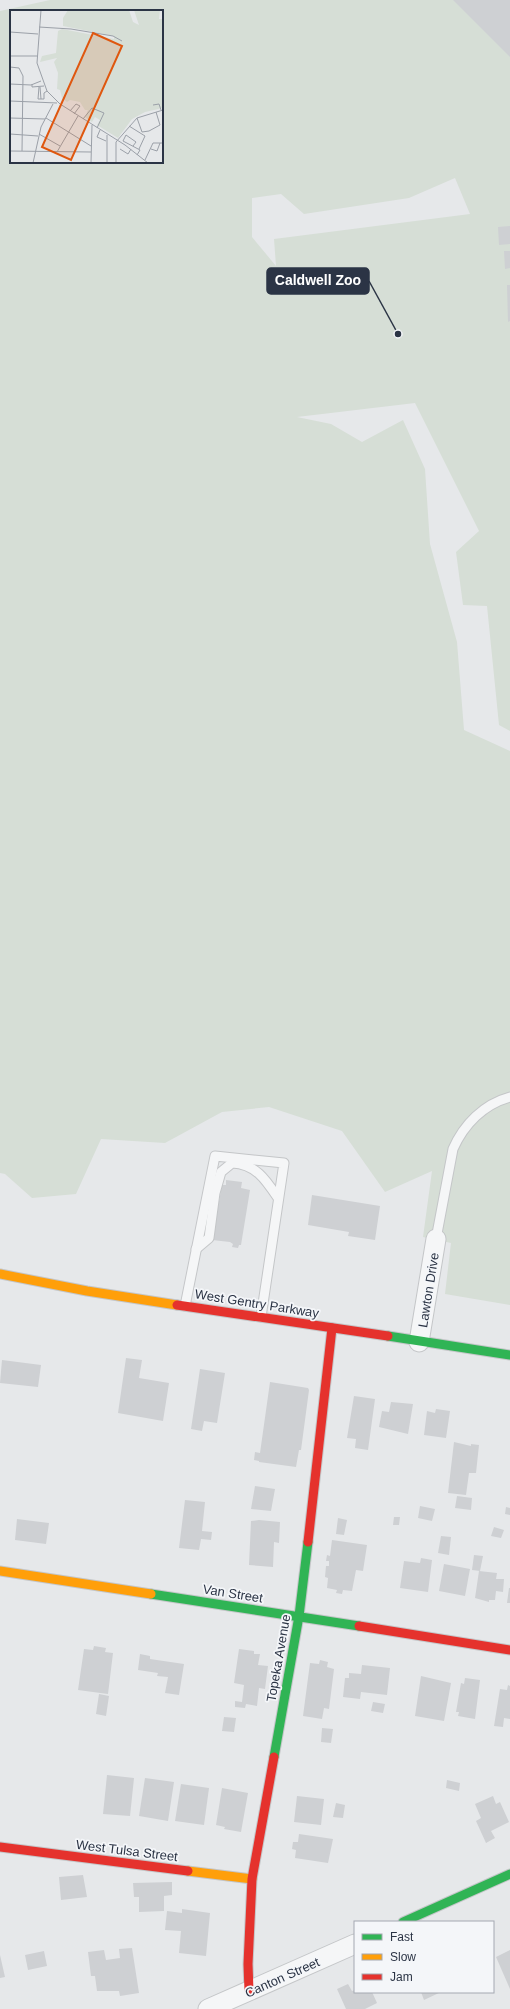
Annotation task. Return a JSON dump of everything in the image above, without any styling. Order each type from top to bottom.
[{"type":"street","name":"Lawton Drive","points":[[419,1342],[436,1239]]},
{"type":"street","name":"West Gentry Parkway","points":[[0,1274],[87,1291],[510,1355]]},
{"type":"street","name":"Topeka Avenue","points":[[249,1992],[248,1964],[252,1879],[299,1616],[332,1328]]},
{"type":"street","name":"Van Street","points":[[0,1571],[299,1616],[510,1650]]},
{"type":"street","name":"West Tulsa Street","points":[[0,1847],[252,1879]]},
{"type":"street","points":[[405,1921],[510,1874]]},
{"type":"street","name":"Canton Street","points":[[208,2009],[354,1944]]},
{"type":"lane","points":[[436,1239],[453,1149],[458,1137],[466,1126],[480,1113],[496,1102],[510,1097]]},
{"type":"lane","points":[[185,1306],[215,1156],[284,1163],[261,1317]]},
{"type":"lane","points":[[196,1249],[209,1238],[215,1193],[221,1172],[232,1163],[244,1163],[253,1169],[267,1181],[278,1198]]},
{"type":"shaded area","points":[[50,0],[510,0],[510,731],[499,725],[487,606],[463,605],[456,552],[479,531],[415,403],[297,417],[331,424],[362,442],[403,420],[425,469],[430,544],[457,642],[464,730],[510,751],[510,1305],[445,1294],[451,1243],[423,1237],[432,1171],[385,1192],[342,1131],[269,1107],[222,1112],[165,1143],[101,1139],[76,1194],[32,1198],[5,1174],[0,1173],[0,11]],"holes":[[[455,178],[470,214],[274,239],[276,266],[252,237],[252,198],[281,194],[304,214],[409,198]]]},
{"type":"building","points":[[453,0],[510,0],[510,57]]},
{"type":"building","points":[[510,226],[510,244],[499,245],[498,227]]},
{"type":"building","points":[[504,251],[510,251],[510,268],[505,269]]},
{"type":"building","points":[[507,285],[510,285],[510,321],[508,322]]},
{"type":"building","points":[[226,1180],[242,1182],[241,1188],[250,1190],[241,1245],[239,1245],[238,1248],[232,1247],[233,1244],[230,1242],[212,1240],[222,1185],[226,1185]]},
{"type":"building","points":[[312,1195],[380,1206],[375,1240],[348,1236],[349,1232],[308,1225]]},
{"type":"building","points":[[126,1358],[142,1360],[139,1378],[169,1383],[163,1421],[118,1413]]},
{"type":"building","points":[[2,1360],[41,1365],[38,1387],[0,1383]]},
{"type":"building","points":[[200,1369],[225,1373],[217,1423],[204,1421],[202,1431],[191,1429]]},
{"type":"building","points":[[270,1382],[308,1388],[309,1390],[301,1450],[299,1450],[296,1467],[254,1460],[255,1452],[260,1453]]},
{"type":"building","points":[[354,1396],[375,1399],[368,1450],[355,1448],[356,1439],[347,1438]]},
{"type":"building","points":[[391,1402],[413,1404],[408,1434],[379,1427],[382,1411],[389,1412]]},
{"type":"building","points":[[436,1409],[450,1411],[446,1438],[424,1435],[427,1411],[435,1413]]},
{"type":"building","points":[[454,1442],[471,1446],[471,1444],[479,1445],[476,1473],[469,1473],[466,1495],[448,1493]]},
{"type":"building","points":[[255,1486],[275,1489],[271,1511],[251,1509]]},
{"type":"building","points":[[457,1496],[472,1498],[471,1510],[455,1508]]},
{"type":"building","points":[[185,1500],[205,1502],[202,1531],[212,1532],[211,1540],[201,1539],[199,1550],[179,1548]]},
{"type":"building","points":[[420,1506],[435,1509],[432,1521],[418,1518]]},
{"type":"building","points":[[506,1507],[510,1508],[510,1515],[505,1514]]},
{"type":"building","points":[[394,1517],[400,1517],[399,1525],[393,1525]]},
{"type":"building","points":[[338,1518],[347,1520],[344,1535],[336,1534]]},
{"type":"building","points":[[17,1519],[49,1523],[46,1544],[15,1540]]},
{"type":"building","points":[[259,1520],[280,1522],[279,1543],[274,1542],[273,1567],[249,1565],[251,1521]]},
{"type":"building","points":[[494,1527],[504,1530],[501,1538],[491,1536]]},
{"type":"building","points":[[441,1536],[451,1537],[449,1555],[438,1553]]},
{"type":"building","points":[[332,1540],[367,1545],[363,1571],[356,1570],[352,1591],[343,1590],[342,1594],[336,1593],[337,1590],[327,1588],[328,1578],[325,1577],[326,1566],[329,1566],[329,1561],[326,1561],[327,1555],[330,1556]]},
{"type":"building","points":[[474,1555],[483,1556],[480,1571],[472,1570]]},
{"type":"building","points":[[421,1558],[432,1560],[428,1592],[400,1588],[404,1561],[420,1563]]},
{"type":"building","points":[[444,1564],[470,1569],[465,1596],[439,1591]]},
{"type":"building","points":[[479,1571],[497,1573],[496,1579],[504,1579],[503,1592],[496,1591],[495,1600],[489,1600],[489,1602],[475,1598]]},
{"type":"building","points":[[509,1588],[510,1603],[507,1603]]},
{"type":"building","points":[[94,1646],[106,1648],[105,1652],[113,1653],[108,1694],[78,1690],[84,1649],[93,1650]]},
{"type":"building","points":[[239,1649],[254,1651],[254,1654],[260,1654],[258,1665],[268,1666],[265,1689],[259,1688],[257,1706],[246,1704],[245,1708],[235,1707],[235,1701],[242,1702],[244,1685],[234,1683]]},
{"type":"building","points":[[140,1654],[150,1656],[150,1659],[184,1664],[179,1695],[165,1693],[168,1677],[157,1676],[158,1673],[138,1670]]},
{"type":"building","points":[[320,1660],[328,1662],[327,1667],[334,1669],[329,1709],[324,1708],[322,1719],[303,1716],[310,1663],[319,1664]]},
{"type":"building","points":[[362,1665],[390,1668],[387,1695],[361,1692],[360,1699],[343,1697],[345,1678],[349,1678],[349,1673],[361,1674]]},
{"type":"building","points":[[421,1676],[451,1683],[444,1721],[415,1716]]},
{"type":"building","points":[[465,1678],[480,1680],[475,1719],[458,1716],[459,1712],[456,1712],[461,1683],[464,1684]]},
{"type":"building","points":[[508,1685],[510,1686],[510,1719],[504,1718],[503,1727],[494,1726],[500,1689],[507,1690]]},
{"type":"building","points":[[99,1694],[109,1696],[106,1716],[96,1714]]},
{"type":"building","points":[[373,1702],[385,1704],[383,1713],[371,1711]]},
{"type":"building","points":[[224,1717],[236,1718],[234,1732],[222,1731]]},
{"type":"building","points":[[322,1728],[333,1729],[331,1743],[321,1742]]},
{"type":"building","points":[[107,1775],[134,1778],[130,1816],[103,1814]]},
{"type":"building","points":[[145,1778],[174,1782],[168,1821],[139,1816]]},
{"type":"building","points":[[447,1780],[460,1783],[459,1791],[446,1788]]},
{"type":"building","points":[[181,1784],[209,1788],[204,1825],[175,1821]]},
{"type":"building","points":[[222,1788],[248,1793],[241,1832],[224,1829],[225,1827],[216,1825]]},
{"type":"building","points":[[297,1796],[324,1799],[321,1825],[294,1822]]},
{"type":"building","points":[[493,1796],[496,1804],[500,1802],[509,1822],[491,1831],[495,1838],[486,1843],[476,1821],[481,1818],[475,1804]]},
{"type":"building","points":[[336,1803],[345,1805],[343,1818],[333,1817]]},
{"type":"building","points":[[299,1834],[333,1839],[328,1863],[295,1858],[296,1850],[292,1849],[293,1842],[298,1842]]},
{"type":"building","points":[[83,1875],[87,1897],[61,1900],[59,1877]]},
{"type":"building","points":[[172,1882],[172,1895],[164,1896],[164,1911],[139,1912],[139,1897],[134,1897],[133,1883]]},
{"type":"building","points":[[182,1909],[210,1913],[206,1956],[179,1953],[181,1931],[165,1930],[167,1911],[182,1913]]},
{"type":"building","points":[[132,1948],[139,1993],[120,1996],[119,1991],[97,1991],[95,1976],[91,1976],[88,1952],[104,1950],[106,1960],[120,1958],[119,1949]]},
{"type":"building","points":[[510,1950],[510,1989],[496,1957]]},
{"type":"building","points":[[44,1951],[47,1966],[28,1970],[25,1955]]},
{"type":"building","points":[[0,1955],[5,1977],[0,1978]]},
{"type":"building","points":[[348,1984],[352,1991],[354,1990],[354,1993],[372,1993],[377,2003],[365,2009],[346,2009],[337,1989]]},
{"type":"building","points":[[421,1993],[439,1993],[424,2000]]},
{"type":"traffic: fast","points":[[388,1336],[510,1355]]},
{"type":"traffic: fast","points":[[274,1757],[299,1616],[308,1542]]},
{"type":"traffic: fast","points":[[151,1594],[359,1626]]},
{"type":"traffic: fast","points":[[405,1921],[510,1874]]},
{"type":"traffic: slow","points":[[0,1274],[87,1291],[177,1305]]},
{"type":"traffic: slow","points":[[0,1571],[151,1594]]},
{"type":"traffic: slow","points":[[188,1871],[252,1879]]},
{"type":"traffic: jam","points":[[177,1305],[388,1336]]},
{"type":"traffic: jam","points":[[308,1542],[332,1328]]},
{"type":"traffic: jam","points":[[359,1626],[510,1650]]},
{"type":"traffic: jam","points":[[249,1991],[248,1964],[252,1879],[274,1757]]},
{"type":"traffic: jam","points":[[0,1847],[188,1871]]},
{"type":"place","name":"Caldwell Zoo","points":[[398,334]]}]
